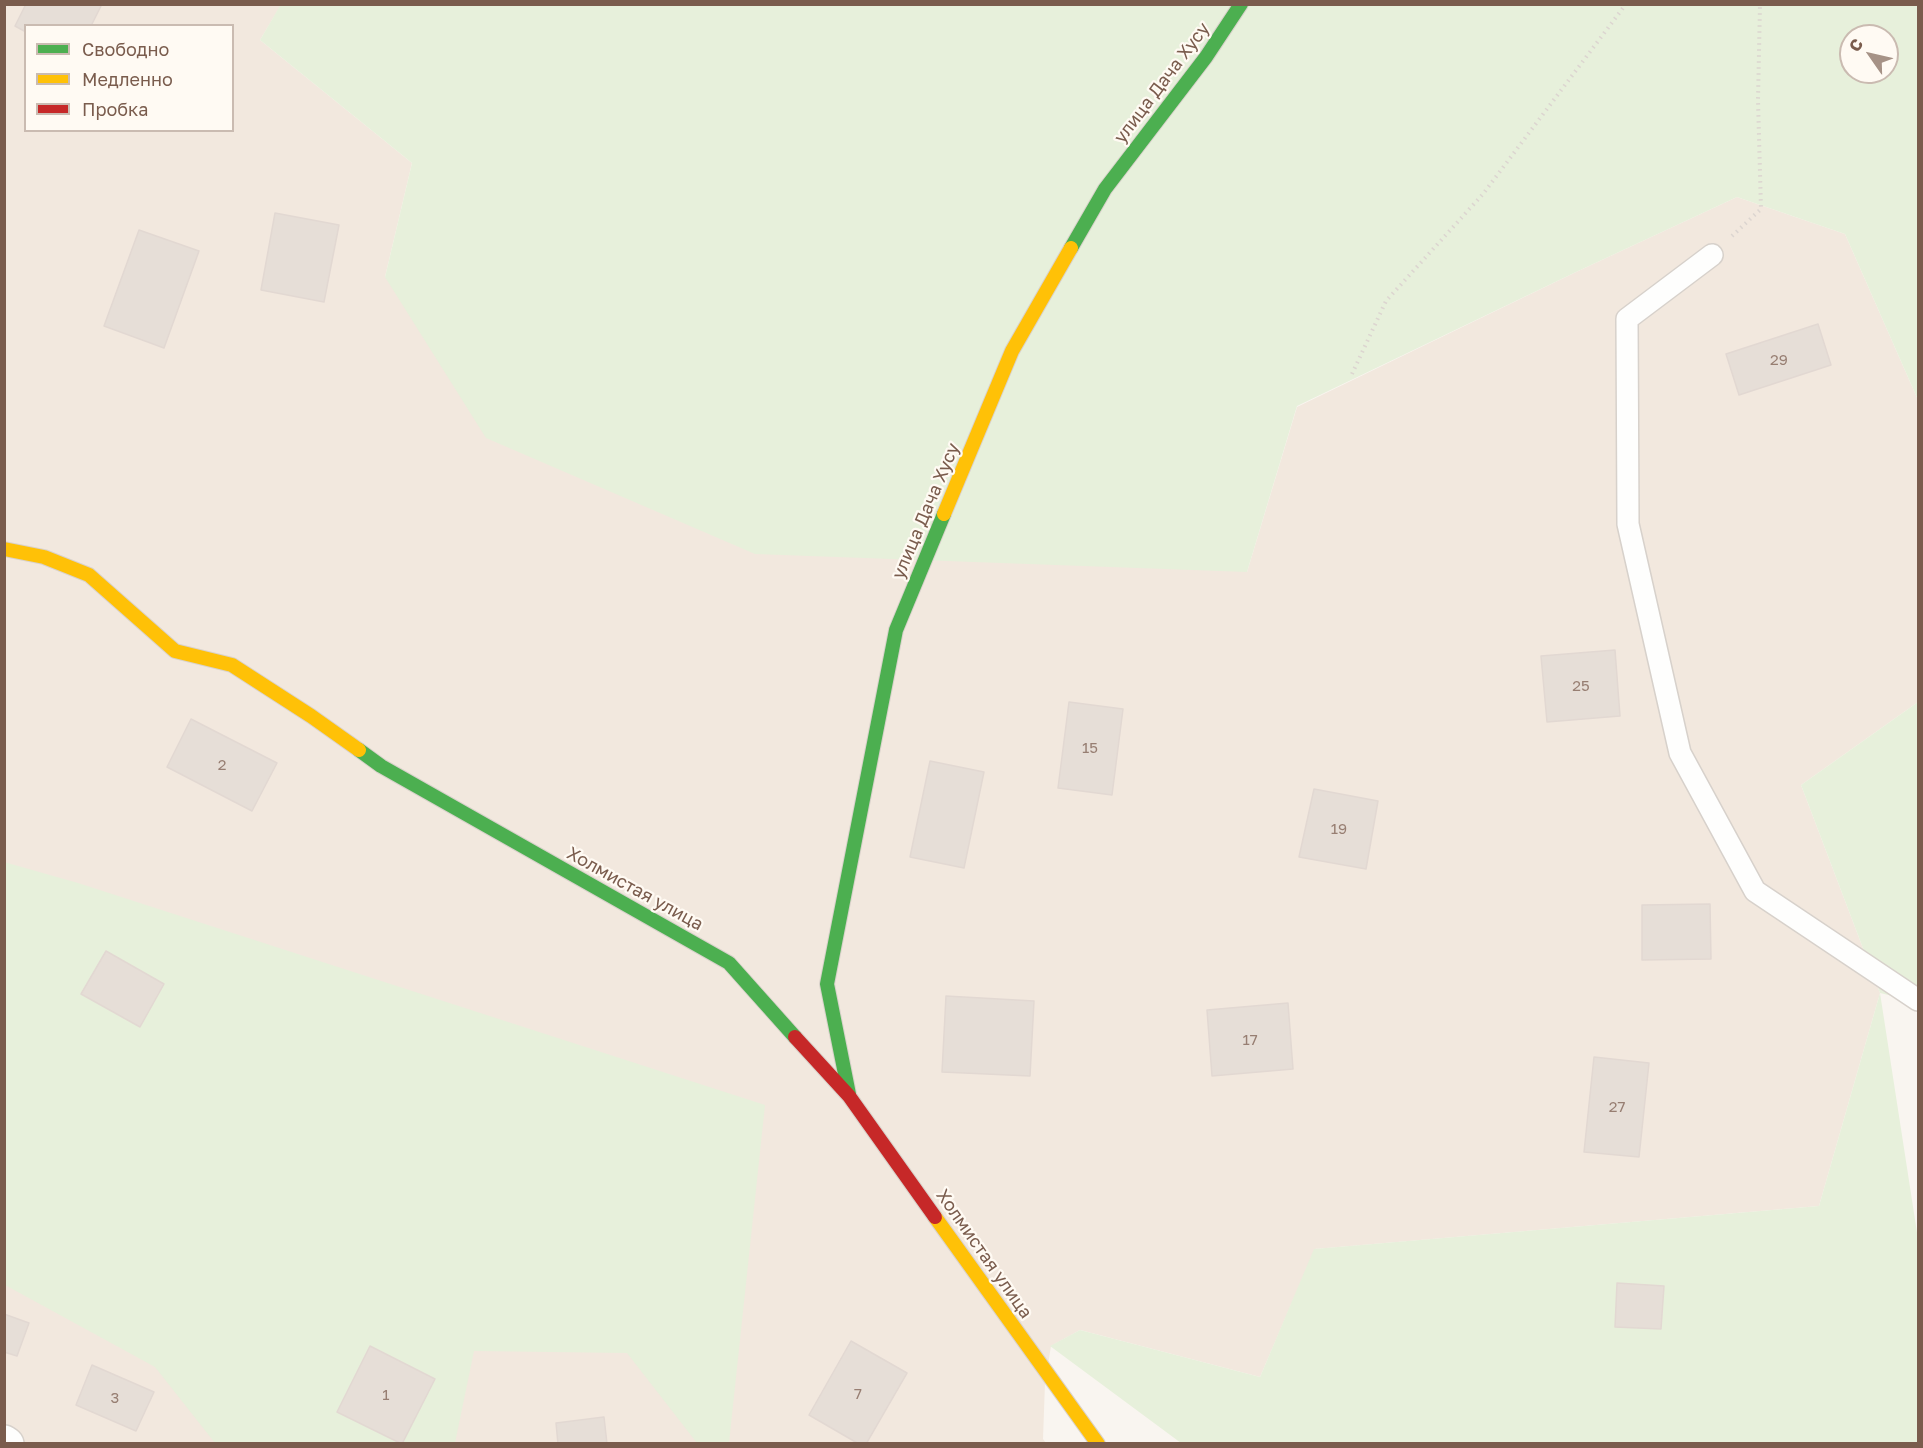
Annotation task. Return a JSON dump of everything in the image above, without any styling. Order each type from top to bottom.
[{"type":"street","name":"улица Дача Хусу","points":[[849,1096],[827,984],[896,630],[1012,351],[1105,189],[1206,57],[1241,4]]},
{"type":"street","name":"Холмистая улица","points":[[4,549],[44,557],[89,575],[175,651],[232,665],[311,716],[381,766],[729,963],[849,1096],[1098,1443]]},
{"type":"lane","points":[[1712,255],[1627,319],[1628,524],[1680,753],[1755,891],[1918,1000]]},
{"type":"path","points":[[1352,374],[1386,301],[1483,194],[1626,4]]},
{"type":"path","points":[[1712,255],[1761,209],[1758,100],[1760,4]]},
{"type":"shaded area","points":[[5,5],[281,5],[260,40],[412,163],[385,277],[1247,572],[1297,407],[1737,197],[1845,234],[1918,400],[1918,702],[1801,785],[1880,993],[1819,1206],[1315,1249],[1260,1377],[1080,1330],[1051,1346],[1045,1383],[1043,1439],[1046,1443],[5,1444]]},
{"type":"green space","points":[[281,4],[1918,5],[1918,400],[1845,234],[1737,197],[1297,406],[1247,572],[755,554],[486,438],[385,277],[412,163],[260,40]]},
{"type":"green space","points":[[1918,702],[1918,1002],[1880,993],[1801,785]]},
{"type":"green space","points":[[4,862],[78,883],[765,1105],[729,1443],[697,1443],[627,1353],[474,1351],[455,1443],[215,1443],[155,1367],[5,1285]]},
{"type":"green space","points":[[1880,993],[1918,1239],[1918,1443],[1181,1443],[1050,1346],[1080,1330],[1260,1377],[1314,1249],[1819,1206]]},
{"type":"building","points":[[26,4],[102,4],[92,24],[24,24],[24,31],[15,26]]},
{"type":"building","points":[[275,213],[339,225],[324,302],[261,290]]},
{"type":"building","points":[[139,230],[199,251],[164,348],[104,326]]},
{"type":"building","points":[[1818,324],[1831,365],[1739,395],[1726,354]]},
{"type":"building","points":[[1615,650],[1620,716],[1547,722],[1541,656]]},
{"type":"building","points":[[1069,702],[1123,709],[1112,795],[1058,788]]},
{"type":"building","points":[[191,719],[277,763],[252,811],[167,767]]},
{"type":"building","points":[[930,761],[984,772],[964,868],[910,857]]},
{"type":"building","points":[[1314,789],[1378,801],[1366,869],[1299,857]]},
{"type":"building","points":[[1710,904],[1711,959],[1642,960],[1642,905]]},
{"type":"building","points":[[106,951],[164,984],[140,1027],[81,994]]},
{"type":"building","points":[[946,996],[1034,1001],[1030,1076],[942,1072]]},
{"type":"building","points":[[1288,1003],[1293,1069],[1212,1076],[1207,1010]]},
{"type":"building","points":[[1594,1057],[1649,1063],[1639,1157],[1584,1152]]},
{"type":"building","points":[[1617,1283],[1664,1286],[1661,1329],[1615,1327]]},
{"type":"building","points":[[4,1314],[29,1323],[17,1356],[4,1352]]},
{"type":"building","points":[[851,1341],[907,1373],[866,1444],[859,1444],[809,1415]]},
{"type":"building","points":[[370,1346],[435,1379],[402,1444],[337,1412]]},
{"type":"building","points":[[92,1365],[154,1392],[136,1431],[76,1405]]},
{"type":"building","points":[[604,1417],[607,1444],[558,1444],[556,1423]]},
{"type":"traffic: fast","points":[[1071,248],[1105,189],[1206,57],[1241,4]]},
{"type":"traffic: fast","points":[[849,1094],[827,984],[896,630],[944,514]]},
{"type":"traffic: fast","points":[[359,750],[381,766],[729,963],[795,1037]]},
{"type":"traffic: slow","points":[[944,514],[1012,351],[1071,248]]},
{"type":"traffic: slow","points":[[4,549],[44,557],[89,575],[175,651],[232,665],[359,750]]},
{"type":"traffic: slow","points":[[935,1217],[1098,1444]]},
{"type":"traffic: jam","points":[[795,1037],[849,1096],[935,1217]]}]
